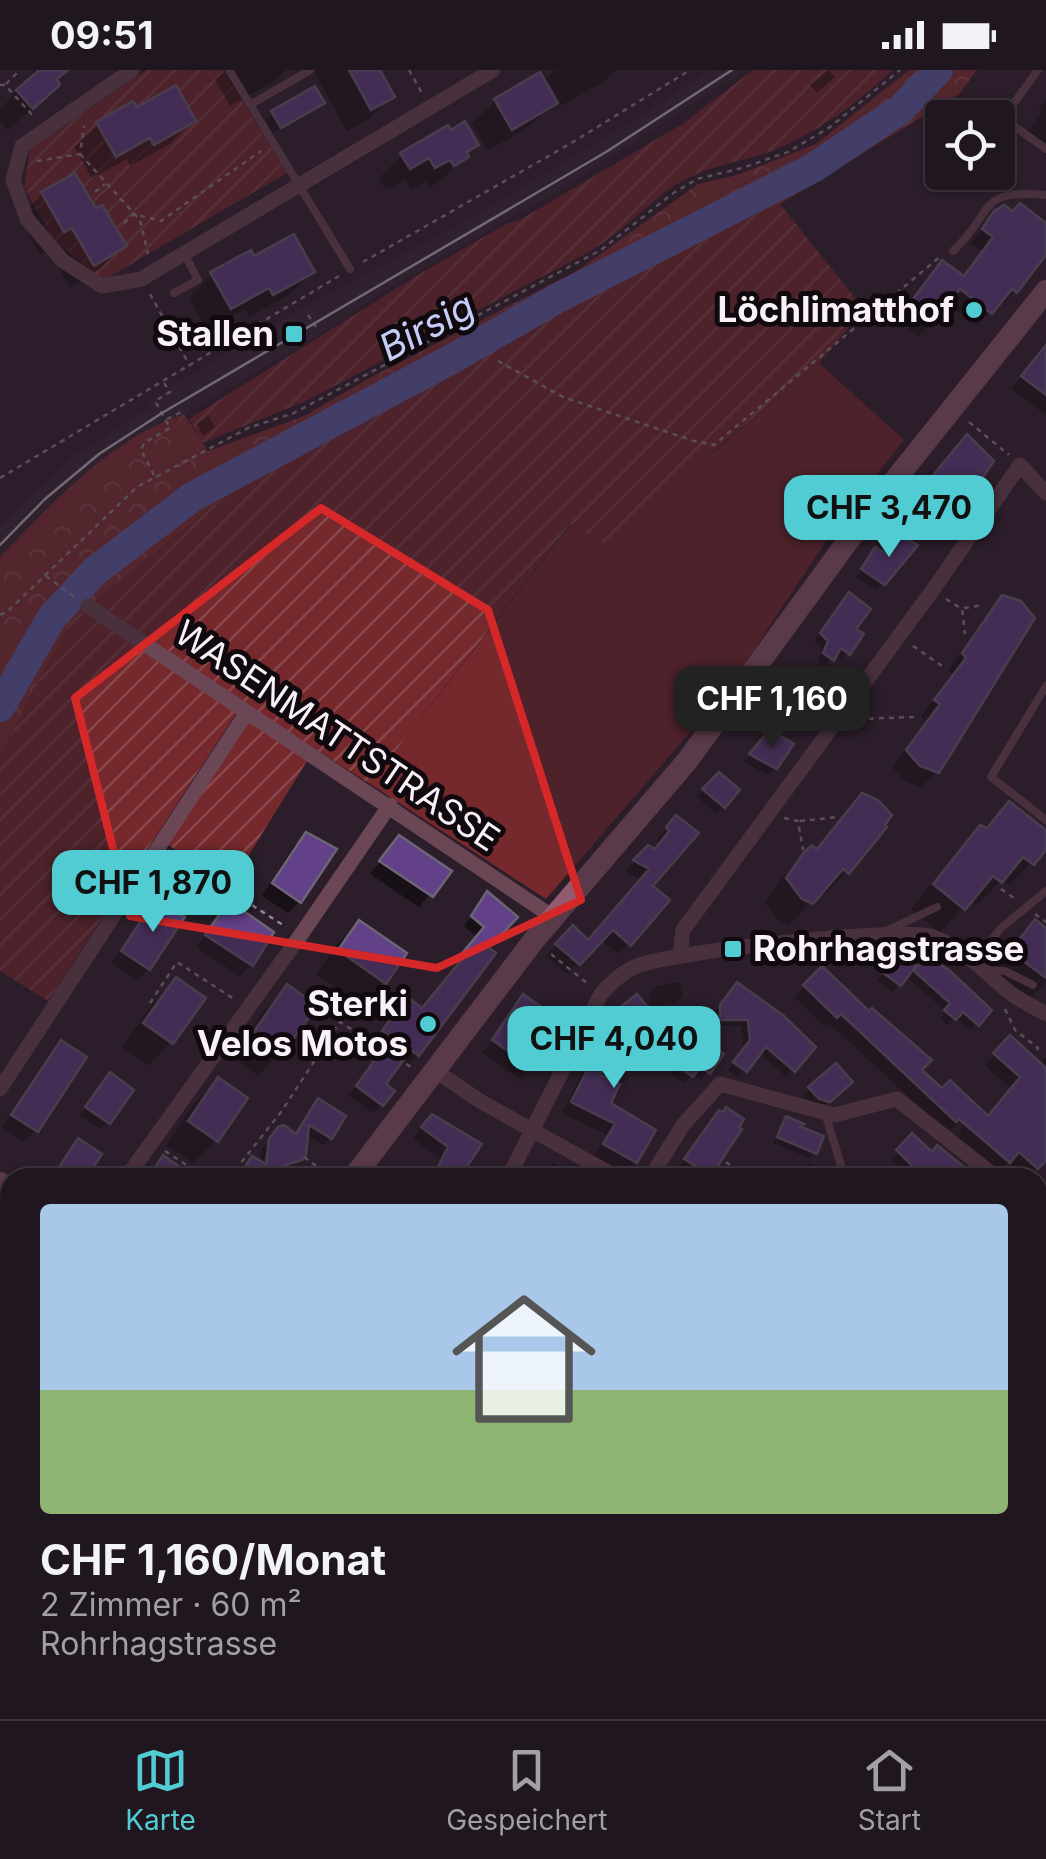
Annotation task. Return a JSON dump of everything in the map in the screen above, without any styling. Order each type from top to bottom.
[{"type":"main road","points":[[361,1168],[553,916],[687,761],[867,515],[1046,292]]},
{"type":"street","points":[[132,70],[22,146],[13,180],[27,219],[63,261],[102,286],[146,276],[492,70]]},
{"type":"street","points":[[680,956],[683,930],[1020,465],[1046,493]]},
{"type":"street","name":"WASENMATTSTRASSE","points":[[87,606],[553,916]]},
{"type":"street","points":[[0,1089],[247,712]]},
{"type":"street","points":[[133,1168],[390,805]]},
{"type":"street","points":[[513,1168],[601,994],[614,980],[638,966],[680,956],[877,935],[929,936],[954,946],[1014,995],[1046,1014]]},
{"type":"street","points":[[432,1074],[601,1168]]},
{"type":"street","points":[[656,1168],[683,1126],[720,1084],[834,1115],[897,1098],[984,1168]]},
{"type":"lane","points":[[229,70],[350,269]]},
{"type":"lane","points":[[250,105],[310,70]]},
{"type":"lane","points":[[1038,70],[1003,118],[1046,149]]},
{"type":"lane","points":[[953,251],[997,197],[1013,192],[1046,195]]},
{"type":"lane","points":[[174,293],[198,280],[184,253]]},
{"type":"lane","points":[[1046,686],[991,777],[1046,820]]},
{"type":"lane","points":[[144,867],[183,895],[176,906]]},
{"type":"lane","points":[[1033,985],[1006,971],[979,967],[1001,928],[1046,891]]},
{"type":"lane","points":[[877,935],[938,907]]},
{"type":"lane","points":[[826,1113],[842,1168]]},
{"type":"path","points":[[20,70],[2,85],[45,129]]},
{"type":"path","points":[[409,70],[430,106]]},
{"type":"path","points":[[0,616],[136,487],[248,428],[294,413],[602,250],[697,179],[788,152],[830,128],[900,70]]},
{"type":"path","points":[[80,154],[88,100]]},
{"type":"path","points":[[134,214],[161,221],[273,142]]},
{"type":"path","points":[[17,165],[80,154]]},
{"type":"path","points":[[80,154],[140,220],[146,276],[190,367]]},
{"type":"path","points":[[95,192],[106,183]]},
{"type":"path","points":[[124,223],[134,214]]},
{"type":"path","points":[[498,361],[564,397],[714,445],[927,265],[953,251]]},
{"type":"path","points":[[278,313],[282,320]]},
{"type":"path","points":[[308,316],[316,327]]},
{"type":"path","points":[[155,477],[141,450],[144,443],[170,428],[154,401],[170,392],[164,382]]},
{"type":"path","points":[[952,409],[1020,465]]},
{"type":"path","points":[[166,420],[182,411]]},
{"type":"path","points":[[44,575],[87,606]]},
{"type":"path","points":[[932,591],[962,608],[983,605]]},
{"type":"path","points":[[962,608],[965,634]]},
{"type":"path","points":[[899,636],[942,666]]},
{"type":"path","points":[[838,720],[914,717]]},
{"type":"path","points":[[768,814],[798,821],[838,816]]},
{"type":"path","points":[[798,821],[803,850]]},
{"type":"path","points":[[209,913],[227,889],[300,936]]},
{"type":"path","points":[[1001,889],[1027,908]]},
{"type":"path","points":[[534,940],[601,994]]},
{"type":"path","points":[[150,1003],[178,962],[248,1008]]},
{"type":"path","points":[[1014,995],[1004,1010],[1015,1030],[1038,1048],[1034,1054]]},
{"type":"path","points":[[237,1168],[340,1022],[432,1074]]},
{"type":"path","points":[[266,1130],[272,1134]]},
{"type":"path","points":[[152,1142],[191,1168]]},
{"type":"path","points":[[304,1157],[319,1168]]},
{"type":"path","points":[[726,1162],[734,1168]]},
{"type":"highlighted area","points":[[321,508],[488,610],[581,900],[437,968],[130,916],[75,698]]},
{"type":"shaded area","points":[[146,70],[223,70],[287,173],[102,281],[52,238],[24,187],[30,150]]},
{"type":"shaded area","points":[[710,70],[745,70],[566,186],[184,414],[160,422],[103,460],[0,557],[0,525],[75,455],[150,408],[148,401],[303,308],[464,222]]},
{"type":"shaded area","points":[[753,70],[892,70],[850,106],[803,137],[688,178],[589,252],[306,401],[202,443],[189,419],[416,276],[684,123]]},
{"type":"shaded area","points":[[780,204],[864,309],[819,363],[604,543],[570,524],[370,784],[243,703],[48,1001],[0,971],[0,755],[71,621],[224,497],[656,259]]},
{"type":"shaded area","points":[[819,363],[904,440],[836,526],[730,686],[546,899],[370,784],[571,524],[714,452]]},
{"type":"shaded area","points":[[248,721],[307,761],[231,884],[168,845]]},
{"type":"green space","points":[[909,70],[977,70],[959,94],[949,100],[925,100],[925,115],[780,204],[656,259],[224,497],[71,621],[0,755],[0,557],[62,494],[108,456],[157,425],[184,414],[208,451],[304,416],[578,270],[698,184],[737,175],[816,144]]},
{"type":"building","points":[[39,70],[68,70],[57,79],[60,85],[33,109],[16,90]]},
{"type":"building","points":[[349,70],[380,70],[395,97],[371,110]]},
{"type":"building","points":[[540,72],[558,103],[512,130],[494,99]]},
{"type":"building","points":[[176,85],[196,121],[154,145],[150,138],[116,157],[96,122],[133,101],[137,107]]},
{"type":"building","points":[[315,86],[325,103],[281,128],[271,111]]},
{"type":"building","points":[[465,121],[479,145],[467,152],[469,157],[454,166],[450,160],[435,168],[429,158],[410,169],[400,153],[448,125],[451,130]]},
{"type":"building","points":[[75,173],[96,208],[102,205],[127,246],[94,266],[72,228],[64,232],[41,192]]},
{"type":"building","points":[[1020,203],[1046,223],[1046,255],[1017,293],[1012,289],[992,314],[960,289],[934,325],[908,306],[942,260],[964,276],[993,237],[982,229],[994,211],[1004,205],[1013,211]]},
{"type":"building","points":[[294,234],[315,272],[273,295],[269,288],[231,309],[210,272],[251,250],[254,256]]},
{"type":"building","points":[[1046,345],[1046,395],[1021,376]]},
{"type":"building","points":[[967,434],[994,461],[968,499],[950,487],[932,520],[908,504],[922,482],[925,485]]},
{"type":"building","points":[[901,535],[918,545],[885,585],[861,569],[875,547],[890,556]]},
{"type":"building","points":[[849,592],[871,609],[856,629],[864,634],[850,655],[841,648],[834,661],[823,653],[828,641],[820,633]]},
{"type":"building","points":[[1002,595],[1021,601],[1035,618],[939,773],[920,766],[906,750],[940,704],[934,700],[966,658],[962,653]]},
{"type":"building","points":[[789,677],[808,690],[789,717],[771,703]]},
{"type":"building","points":[[765,735],[775,742],[779,735],[794,744],[777,769],[749,754]]},
{"type":"building","points":[[719,772],[740,790],[725,808],[702,789]]},
{"type":"building","points":[[862,793],[878,800],[892,815],[887,827],[849,874],[843,869],[813,904],[802,899],[786,878],[805,851],[812,845],[817,849]]},
{"type":"building","points":[[1009,801],[1046,830],[1046,850],[1034,865],[1023,857],[1002,883],[993,876],[965,910],[933,884],[980,825],[987,828]]},
{"type":"building","points":[[676,815],[699,833],[653,886],[670,900],[631,946],[613,930],[580,965],[555,944],[573,925],[588,940],[649,869],[633,860],[648,845],[655,849]]},
{"type":"building","points":[[306,832],[337,849],[301,903],[272,883]]},
{"type":"building","points":[[399,835],[452,871],[433,897],[379,861]]},
{"type":"building","points":[[487,891],[518,917],[489,948],[496,953],[419,1056],[411,1050],[386,1084],[395,1091],[383,1106],[356,1086],[391,1037],[382,1031],[406,996],[422,1008],[462,959],[459,957],[484,927],[471,916]]},
{"type":"building","points":[[156,898],[171,912],[185,917],[150,970],[121,951]]},
{"type":"building","points":[[229,901],[274,932],[253,966],[205,935]]},
{"type":"building","points":[[1035,919],[1046,928],[1046,978],[1014,954],[1022,944],[1018,941]]},
{"type":"building","points":[[359,920],[407,953],[386,984],[338,950]]},
{"type":"building","points":[[896,954],[916,966],[901,986],[882,972]]},
{"type":"building","points":[[925,956],[949,970],[992,1010],[979,1026],[963,1012],[956,1020],[944,1010],[950,1003],[914,971]]},
{"type":"building","points":[[822,966],[869,1011],[872,1008],[932,1060],[922,1070],[942,1088],[950,1080],[988,1116],[1020,1077],[993,1053],[1010,1035],[1046,1068],[1046,1161],[1037,1168],[1019,1152],[1010,1163],[959,1119],[956,1122],[841,1014],[837,1018],[803,985]]},
{"type":"building","points":[[176,977],[206,998],[173,1044],[143,1023]]},
{"type":"building","points":[[737,982],[784,1016],[816,1047],[795,1072],[766,1047],[747,1072],[733,1062],[750,1040],[748,1020],[720,1020],[720,1005]]},
{"type":"building","points":[[287,984],[317,1006],[283,1054],[253,1033]]},
{"type":"building","points":[[523,994],[565,1024],[535,1070],[492,1040]]},
{"type":"building","points":[[637,994],[648,1008],[629,1022],[600,1075],[620,1084],[611,1103],[656,1130],[637,1163],[603,1144],[615,1124],[571,1102],[619,1008]]},
{"type":"building","points":[[698,1036],[724,1054],[710,1074],[700,1067],[693,1077],[677,1066]]},
{"type":"building","points":[[61,1040],[87,1057],[38,1132],[11,1115]]},
{"type":"building","points":[[836,1063],[853,1082],[830,1102],[819,1099],[808,1087]]},
{"type":"building","points":[[110,1072],[134,1090],[110,1124],[85,1107]]},
{"type":"building","points":[[218,1077],[248,1098],[218,1142],[188,1121]]},
{"type":"building","points":[[318,1098],[346,1116],[332,1139],[309,1125],[302,1160],[277,1168],[244,1168],[252,1156],[266,1164],[269,1139],[278,1127],[284,1125],[296,1134]]},
{"type":"building","points":[[726,1107],[744,1119],[739,1127],[742,1129],[716,1168],[698,1168],[684,1159],[719,1110],[723,1112]]},
{"type":"building","points":[[432,1114],[482,1144],[466,1168],[437,1168],[448,1147],[421,1127]]},
{"type":"building","points":[[786,1116],[824,1136],[817,1154],[777,1137]]},
{"type":"building","points":[[912,1133],[932,1152],[937,1145],[966,1168],[915,1168],[896,1150]]},
{"type":"building","points":[[78,1138],[102,1154],[93,1168],[58,1168]]},
{"type":"building","points":[[163,1155],[181,1168],[155,1168]]},
{"type":"waterway","name":"Birsig","points":[[0,707],[52,617],[95,571],[192,497],[556,299],[813,168],[901,109],[938,70]]},
{"type":"tram line","points":[[0,545],[45,499],[99,454],[162,413],[606,152],[732,70]]},
{"type":"place","name":"Löchlimatthof","points":[[974,310]]},
{"type":"place","name":"Stallen","points":[[294,334]]},
{"type":"place","name":"Rohrhagstrasse","points":[[733,949]]},
{"type":"place","name":"Sterki Velos Motos","points":[[428,1024]]}]
